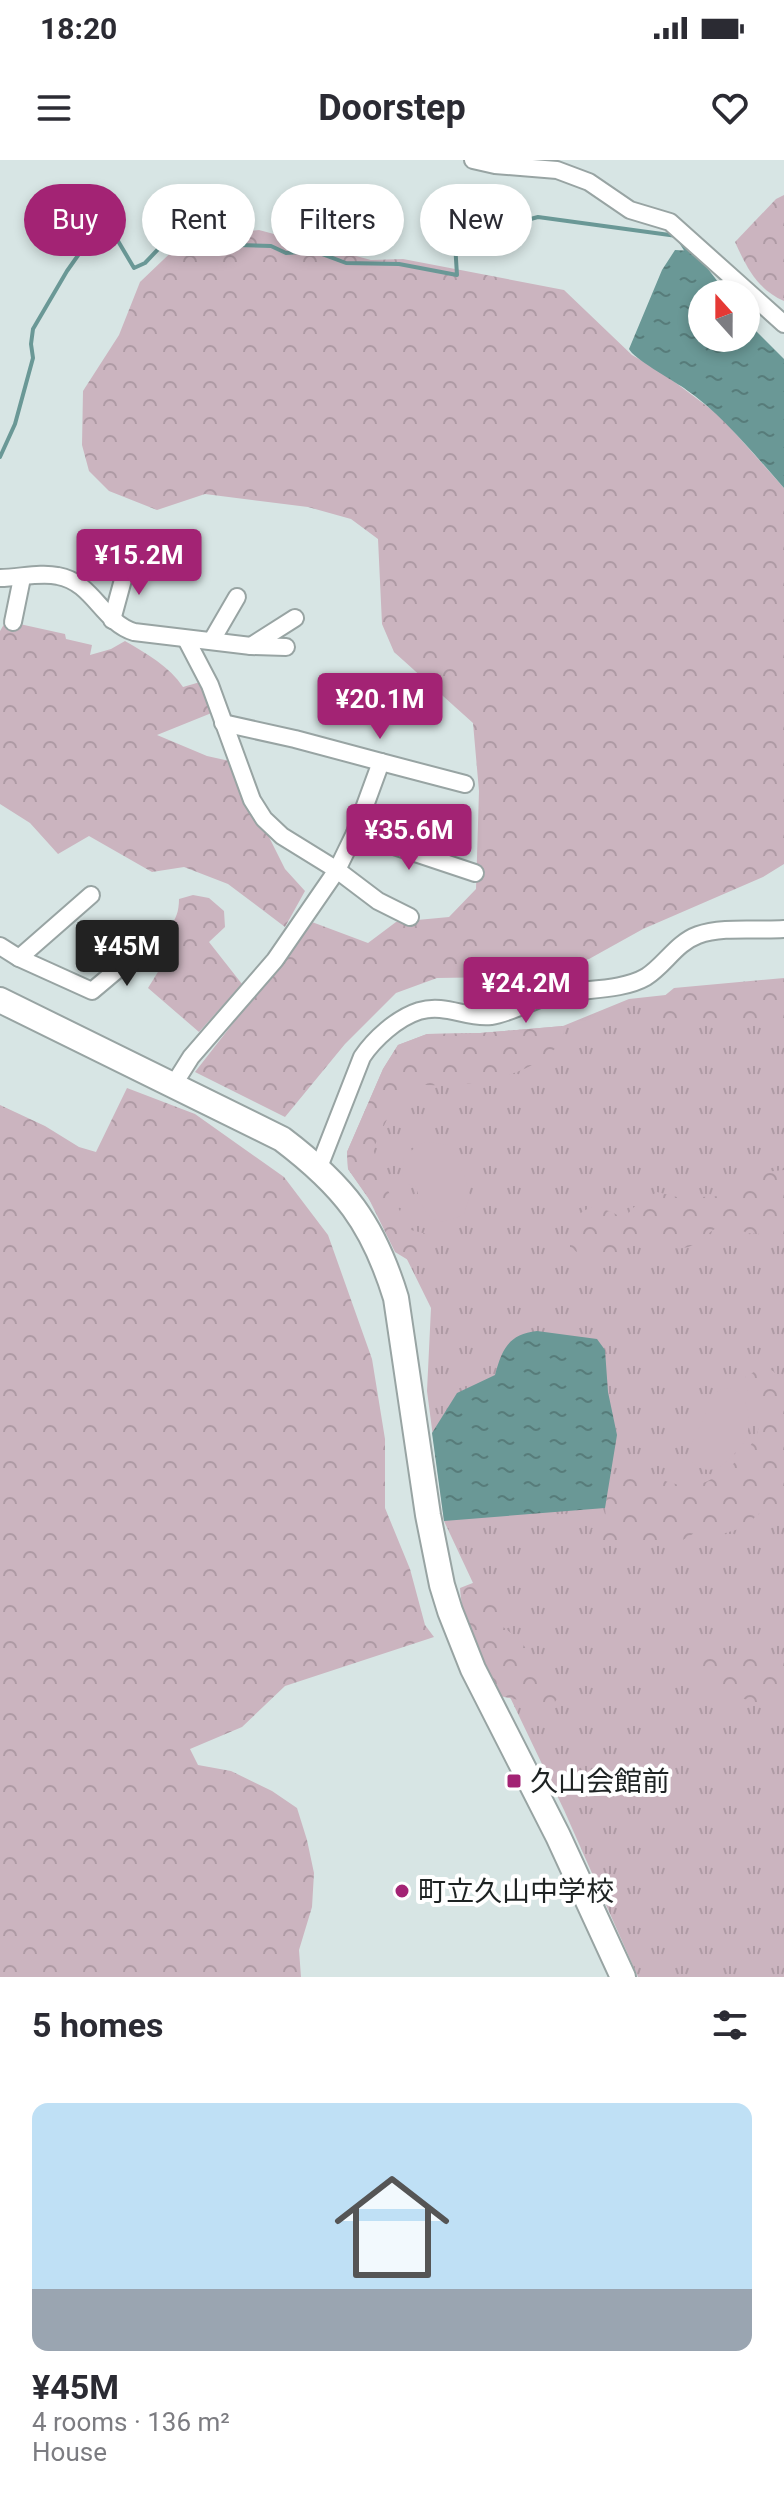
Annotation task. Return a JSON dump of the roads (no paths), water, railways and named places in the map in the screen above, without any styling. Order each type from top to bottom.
[{"type":"street","points":[[473,160],[557,170],[589,182],[630,210],[670,222],[784,324]]},
{"type":"street","points":[[112,620],[127,565],[164,571]]},
{"type":"street","points":[[0,578],[59,576],[81,585],[112,620],[134,632],[251,646],[286,647]]},
{"type":"street","points":[[13,622],[22,578]]},
{"type":"street","points":[[212,640],[237,597]]},
{"type":"street","points":[[251,646],[295,618]]},
{"type":"street","points":[[186,639],[210,685],[252,800],[264,819],[282,836],[337,870],[378,901],[410,917]]},
{"type":"street","points":[[223,723],[465,784]]},
{"type":"street","points":[[174,1084],[191,1057],[275,960],[337,870],[355,833],[381,762]]},
{"type":"street","points":[[355,833],[475,873]]},
{"type":"street","points":[[19,958],[91,895]]},
{"type":"street","points":[[319,1167],[362,1057],[371,1045],[407,1016],[437,1008],[492,1016],[551,995],[644,978],[678,947],[699,934],[784,929]]},
{"type":"street","points":[[0,946],[19,958],[92,991],[136,954]]},
{"type":"street","points":[[0,1000],[282,1139],[319,1167],[360,1215],[388,1270],[396,1298],[435,1555],[458,1633],[473,1669],[564,1848],[623,1977]]},
{"type":"water","points":[[675,250],[694,251],[717,280],[688,280],[688,352],[760,352],[760,335],[784,359],[784,488],[712,410],[629,349],[662,270]]},
{"type":"water","points":[[537,1331],[597,1339],[605,1350],[608,1392],[617,1435],[605,1508],[444,1521],[432,1433],[457,1393],[495,1375],[508,1344],[520,1335]]},
{"type":"waterway","points":[[126,254],[134,268],[145,263],[164,243],[271,246],[286,253],[314,251],[346,263],[399,264],[457,275],[455,243],[538,217],[677,236],[688,253]]},
{"type":"waterway","points":[[0,457],[15,424],[33,358],[33,329],[78,256]]},
{"type":"place","name":"久山会館前","points":[[514,1781]]},
{"type":"place","name":"町立久山中学校","points":[[402,1891]]}]
